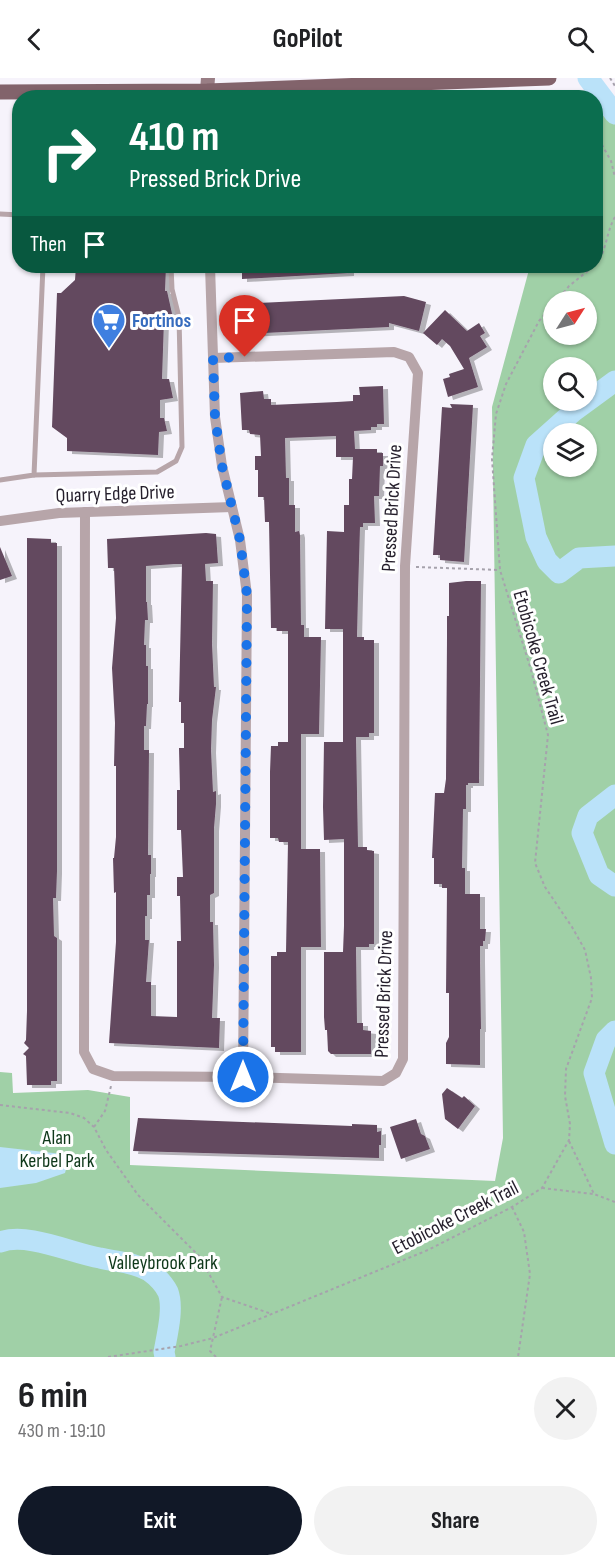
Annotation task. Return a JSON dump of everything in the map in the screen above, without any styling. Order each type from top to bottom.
[{"type":"main road","points":[[139,90],[549,78]]},
{"type":"street","points":[[210,273],[215,417],[222,466],[240,540],[247,595],[243,1077]]},
{"type":"street","name":"Pressed Brick Drive","points":[[113,1076],[383,1081],[396,1073],[402,1059],[405,566],[418,373],[409,357],[394,352],[213,358]]},
{"type":"street","name":"Quarry Edge Drive","points":[[0,520],[31,515],[232,507]]},
{"type":"street","points":[[85,512],[84,1052],[93,1069],[113,1076]]},
{"type":"lane","points":[[34,476],[43,273]]},
{"type":"lane","points":[[0,480],[34,476],[157,472],[176,461],[182,447],[180,353],[179,317],[172,289],[171,273]]},
{"type":"path","points":[[610,78],[615,86]]},
{"type":"path","points":[[603,147],[611,161],[615,177]]},
{"type":"path","name":"Etobicoke Creek Trail","points":[[603,252],[610,225],[615,217]]},
{"type":"path","name":"Etobicoke Creek Trail","points":[[565,291],[585,273]]},
{"type":"path","name":"Etobicoke Creek Trail","points":[[108,1357],[181,1346],[213,1338],[428,1250],[512,1207],[542,1188],[569,1140],[570,1124],[565,1096],[567,1069],[592,998],[591,978],[585,950],[545,887],[535,863],[548,735],[500,570],[492,459],[496,414],[506,384],[543,316]]},
{"type":"path","points":[[405,566],[500,570]]},
{"type":"path","points":[[94,1127],[105,1111],[113,1076]]},
{"type":"path","points":[[0,1105],[70,1113],[84,1118],[94,1127],[120,1172],[138,1195],[199,1256],[222,1297],[210,1351],[216,1357]]},
{"type":"path","points":[[569,1140],[594,1194]]},
{"type":"path","points":[[542,1188],[594,1194],[615,1202]]},
{"type":"path","points":[[512,1207],[524,1233],[530,1274],[518,1357]]},
{"type":"path","points":[[222,1297],[270,1313]]},
{"type":"green space","name":"Valleybrook Park","points":[[615,105],[615,1357],[0,1357],[0,1072],[12,1073],[13,1093],[88,1090],[130,1097],[130,1165],[495,1181],[503,1138],[492,407],[528,273],[603,273],[603,106]]},
{"type":"water","points":[[0,1147],[62,1154],[68,1162],[65,1173],[36,1183],[0,1188]]},
{"type":"building","name":"Fortinos","points":[[76,273],[166,273],[165,291],[167,291],[173,318],[164,320],[162,379],[169,379],[173,398],[160,400],[160,418],[164,418],[167,431],[159,432],[158,455],[67,451],[67,438],[52,427],[57,293],[61,293],[75,280]]},
{"type":"building","points":[[242,273],[349,273],[242,279]]},
{"type":"building","points":[[404,296],[426,302],[419,331],[389,323],[389,327],[244,334],[243,328],[239,328],[238,304]]},
{"type":"building","points":[[445,310],[467,331],[479,323],[485,333],[480,336],[487,347],[469,358],[478,387],[448,397],[443,379],[450,377],[449,374],[464,369],[450,346],[442,339],[437,345],[423,333]]},
{"type":"building","points":[[383,386],[384,424],[377,424],[377,427],[371,427],[371,430],[354,431],[355,449],[377,449],[377,453],[383,453],[379,496],[374,496],[375,523],[363,523],[363,527],[360,527],[357,637],[374,640],[374,733],[369,733],[369,737],[356,737],[358,847],[367,847],[367,850],[374,851],[374,944],[369,944],[369,947],[356,947],[357,1023],[363,1023],[363,1030],[371,1031],[371,1054],[331,1054],[328,1051],[324,1017],[324,952],[343,952],[344,926],[344,839],[324,840],[323,807],[324,742],[343,742],[343,629],[325,629],[327,531],[344,532],[344,505],[349,505],[349,479],[352,479],[353,457],[336,457],[336,436],[285,438],[289,505],[295,505],[295,532],[299,531],[300,535],[301,625],[304,625],[304,637],[321,637],[319,734],[301,734],[301,849],[320,849],[321,947],[301,947],[301,1052],[275,1052],[275,1047],[271,1047],[271,956],[277,956],[277,952],[286,952],[288,842],[279,842],[278,838],[270,838],[270,772],[271,746],[278,746],[278,742],[288,742],[288,631],[277,631],[277,628],[271,628],[269,522],[265,522],[264,497],[258,497],[258,470],[255,470],[255,456],[261,456],[260,435],[250,434],[249,430],[242,430],[240,393],[263,391],[264,399],[271,399],[271,405],[337,402],[353,401],[353,395],[360,395],[359,387]]},
{"type":"building","points":[[450,404],[473,405],[464,562],[440,560],[440,555],[433,555],[442,407],[452,408]]},
{"type":"building","points":[[216,534],[218,563],[205,564],[206,581],[213,581],[212,644],[214,687],[216,687],[211,750],[213,792],[216,791],[216,804],[214,893],[210,895],[210,922],[213,922],[214,965],[212,1018],[220,1018],[219,1048],[109,1043],[116,942],[113,858],[116,837],[116,766],[114,766],[115,723],[112,668],[116,618],[114,568],[108,568],[107,539]],"holes":[[[182,564],[179,702],[181,702],[181,723],[184,723],[184,748],[179,748],[180,790],[177,790],[177,830],[181,830],[183,877],[177,877],[177,896],[180,896],[181,941],[177,941],[177,1017],[151,1016],[151,982],[146,982],[149,940],[145,940],[145,916],[147,916],[147,895],[150,895],[151,874],[151,855],[148,855],[149,750],[144,750],[144,726],[146,726],[148,704],[148,666],[146,666],[146,645],[144,645],[145,620],[148,620],[146,566]]]},
{"type":"building","points":[[27,538],[51,539],[51,543],[57,543],[57,871],[56,898],[53,898],[54,936],[57,938],[57,1081],[51,1081],[51,1085],[27,1085],[26,1056],[23,1054],[29,1048],[24,1043],[27,1011]]},
{"type":"building","points":[[0,547],[12,576],[0,580]]},
{"type":"building","points":[[481,581],[479,783],[466,785],[466,809],[463,809],[462,868],[465,868],[465,894],[480,894],[480,929],[486,929],[485,941],[483,941],[483,946],[480,946],[480,1065],[446,1064],[446,1043],[449,1037],[449,993],[446,993],[447,888],[442,888],[442,884],[434,884],[434,858],[432,858],[435,793],[444,793],[446,779],[449,583]]},
{"type":"building","points":[[447,1088],[462,1098],[464,1096],[475,1106],[458,1129],[445,1119],[442,1094]]},
{"type":"building","points":[[138,1118],[377,1125],[377,1132],[381,1131],[381,1145],[379,1145],[379,1158],[133,1151]]},
{"type":"building","points":[[416,1119],[421,1134],[425,1136],[430,1149],[401,1159],[390,1127]]},
{"type":"waterway","points":[[588,78],[597,90]]},
{"type":"waterway","points":[[603,98],[615,114]]},
{"type":"waterway","points":[[615,381],[574,411],[536,445],[524,478],[536,537],[547,561],[559,573],[579,558],[615,556]]},
{"type":"waterway","points":[[615,795],[588,816],[582,833],[599,875],[615,886]]},
{"type":"waterway","points":[[615,1031],[606,1040],[594,1073],[615,1144]]},
{"type":"waterway","points":[[0,1242],[36,1241],[131,1264],[149,1271],[164,1286],[170,1298],[165,1357]]},
{"type":"place","name":"Fortinos","points":[[109,349]]},
{"type":"route","points":[[243,1077],[247,595],[240,540],[222,466],[215,417],[213,358],[245,357]]},
{"type":"park label","name":"Alan Kerbel Park","points":[[57,1148]]}]
